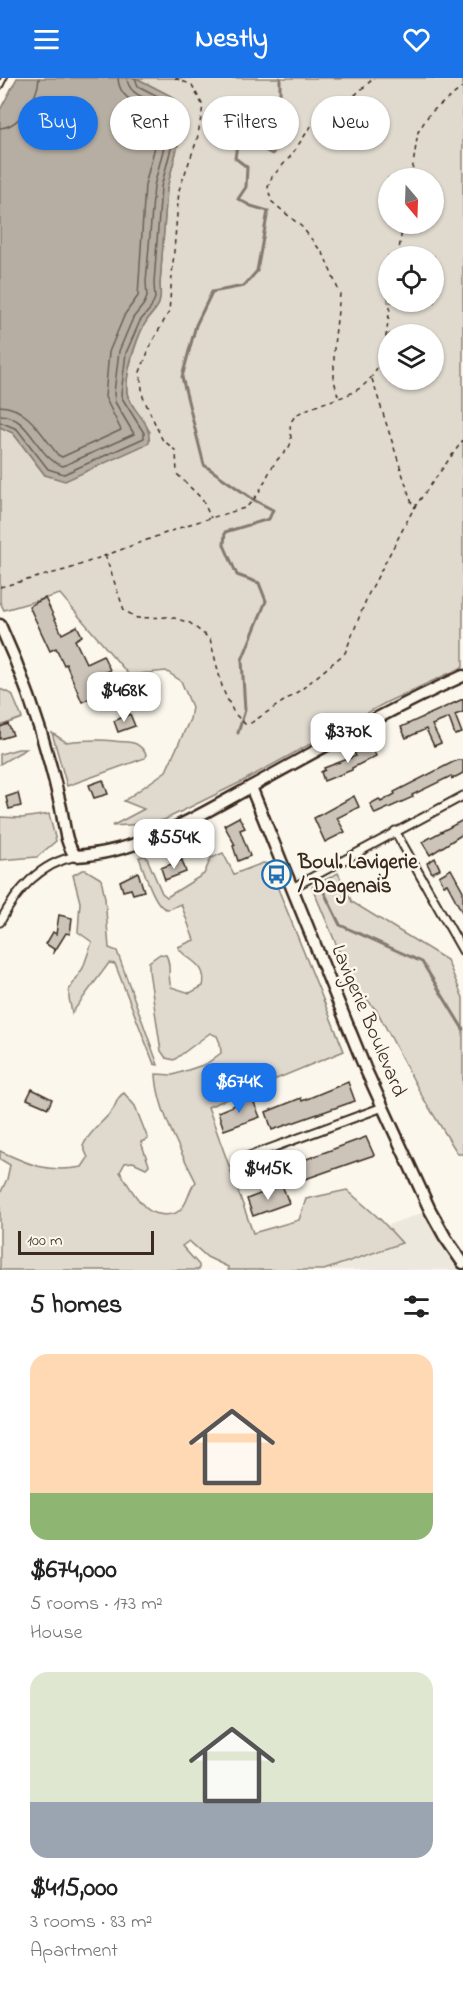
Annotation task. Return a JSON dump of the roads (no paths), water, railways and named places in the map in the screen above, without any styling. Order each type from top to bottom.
[{"type":"street","points":[[0,625],[31,702],[51,768],[69,843],[76,856]]},
{"type":"street","points":[[0,922],[22,888],[38,872],[57,861],[115,851],[158,836],[393,709],[463,676]]},
{"type":"street","name":"Lavigerie Boulevard","points":[[251,787],[340,1008],[383,1107],[434,1218],[463,1263]]},
{"type":"street","points":[[292,888],[463,796]]},
{"type":"street","points":[[395,831],[463,951]]},
{"type":"street","points":[[247,1157],[383,1107]]},
{"type":"lane","points":[[0,86],[4,78]]},
{"type":"water","points":[[17,78],[136,78],[171,96],[110,96],[110,150],[177,150],[167,188],[159,304],[148,319],[134,349],[127,385],[129,399],[147,427],[149,443],[65,481],[45,475],[13,433],[0,427],[0,110]]},
{"type":"waterway","points":[[238,733],[245,710],[242,660],[266,601],[259,583],[237,575],[224,545],[225,532],[269,519],[273,510],[254,500],[204,465],[182,377],[196,325],[212,292],[244,286],[257,271],[268,211],[238,199],[246,187],[247,167],[235,158],[238,139],[248,141],[272,154],[284,139],[280,124],[280,78]]},
{"type":"waterway","points":[[335,78],[341,78]]},
{"type":"waterway","points":[[322,888],[340,925],[422,962],[463,1029]]},
{"type":"place","name":"Boul. Lavigerie / Dagenais","points":[[277,875]]}]
